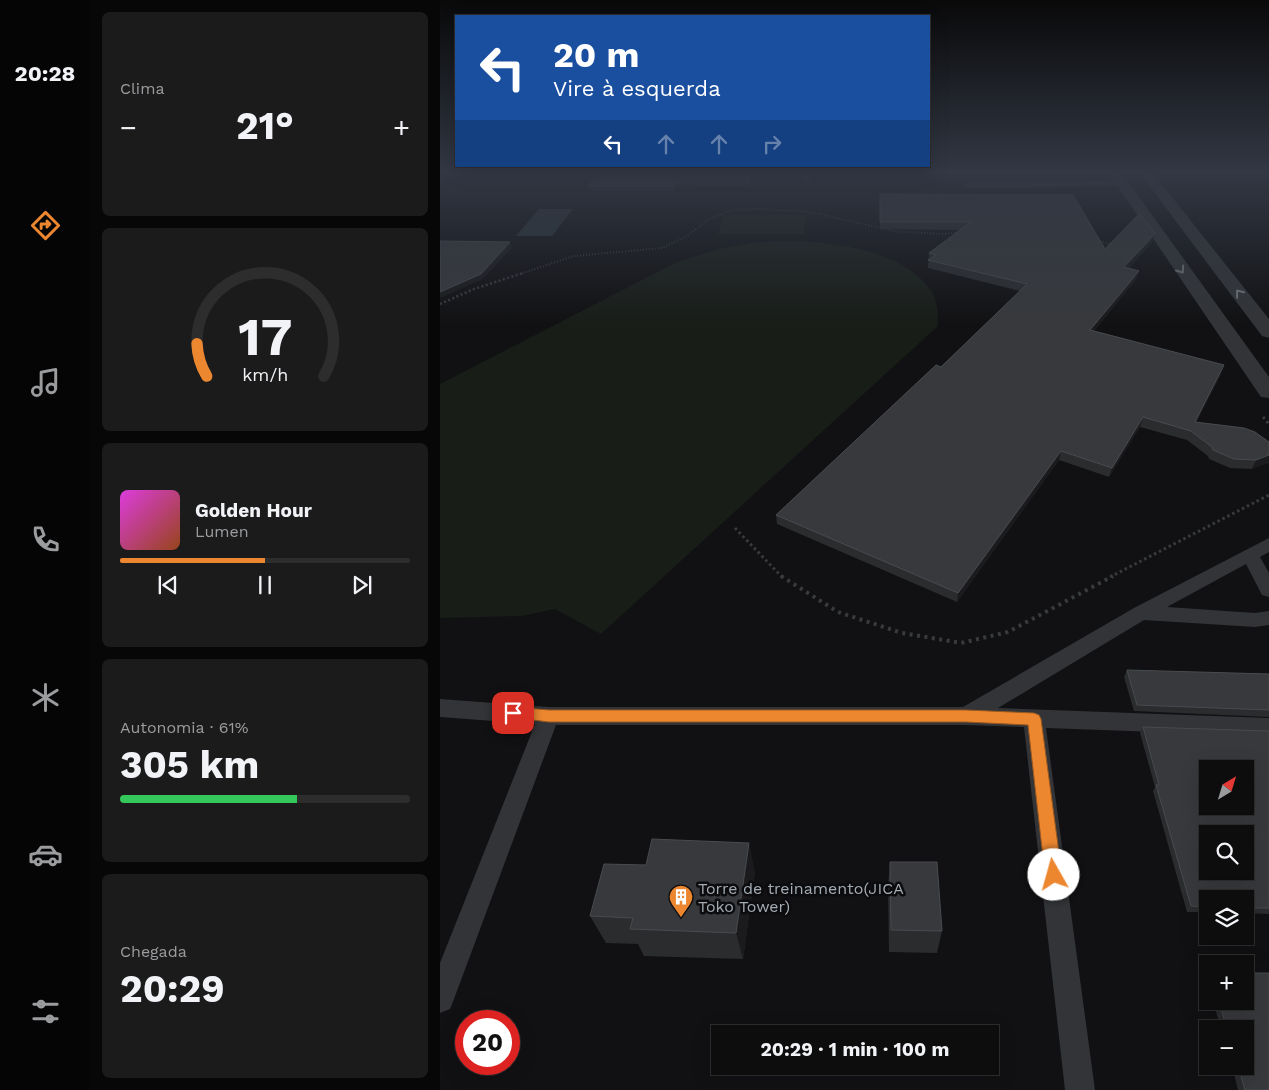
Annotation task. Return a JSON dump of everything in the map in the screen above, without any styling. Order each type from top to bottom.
[{"type":"street","points":[[1151,223],[1178,265],[1269,392]]},
{"type":"street","points":[[1184,223],[1269,332]]},
{"type":"street","points":[[1163,240],[1197,239]]},
{"type":"lane","points":[[966,716],[1141,614],[1269,544]]},
{"type":"lane","points":[[1250,555],[1269,590]]},
{"type":"lane","points":[[1141,614],[1255,620],[1269,618]]},
{"type":"lane","points":[[440,708],[549,716],[966,716],[1269,727]]},
{"type":"lane","points":[[440,999],[549,716]]},
{"type":"lane","points":[[1034,719],[1080,1090]]},
{"type":"path","points":[[440,304],[474,289],[574,256],[662,248],[687,236],[704,223]]},
{"type":"path","points":[[858,223],[894,231],[938,234],[968,233]]},
{"type":"path","points":[[1090,238],[1115,247]]},
{"type":"path","points":[[1263,416],[1269,424]]},
{"type":"path","points":[[735,528],[785,580],[838,612],[902,632],[961,643],[1008,632],[1269,494]]},
{"type":"shaded area","points":[[527,223],[562,223],[552,236],[516,236]]},
{"type":"shaded area","points":[[722,223],[805,223],[804,234],[718,234]]},
{"type":"shaded area","points":[[792,241],[849,247],[888,258],[905,267],[920,278],[932,292],[937,305],[938,326],[601,634],[555,609],[521,616],[440,618],[440,384],[677,262],[723,248],[757,242]]},
{"type":"building","points":[[970,223],[1090,223],[1105,249],[1130,223],[1147,223],[1155,234],[1124,267],[1139,271],[1090,330],[1224,365],[1195,422],[1244,428],[1255,432],[1269,442],[1269,455],[1256,460],[1234,459],[1213,450],[1212,447],[1191,431],[1143,417],[1112,468],[1061,451],[958,593],[776,515],[936,365],[941,367],[1027,284],[928,260],[936,255],[929,253]]},
{"type":"building","points":[[440,241],[510,242],[481,274],[440,292]]},
{"type":"building","points":[[1127,670],[1269,674],[1269,710],[1137,705]]},
{"type":"building","points":[[1143,727],[1269,731],[1269,908],[1254,908],[1254,890],[1199,890],[1199,906],[1191,906],[1156,785],[1159,785]]},
{"type":"building","points":[[652,839],[749,843],[736,933],[630,929],[633,918],[590,916],[604,864],[646,865]]},
{"type":"building","points":[[890,862],[937,862],[942,931],[891,930]]},
{"type":"building","points":[[1254,973],[1269,973],[1269,1090],[1245,1090],[1241,1075],[1254,1075],[1254,1020],[1224,1020],[1222,1010],[1254,1010]]},
{"type":"place","name":"Torre de treinamento(JICA Toko Tower)","points":[[681,918]]},
{"type":"route","points":[[513,713],[549,716],[966,716],[1034,719],[1054,875]]}]
